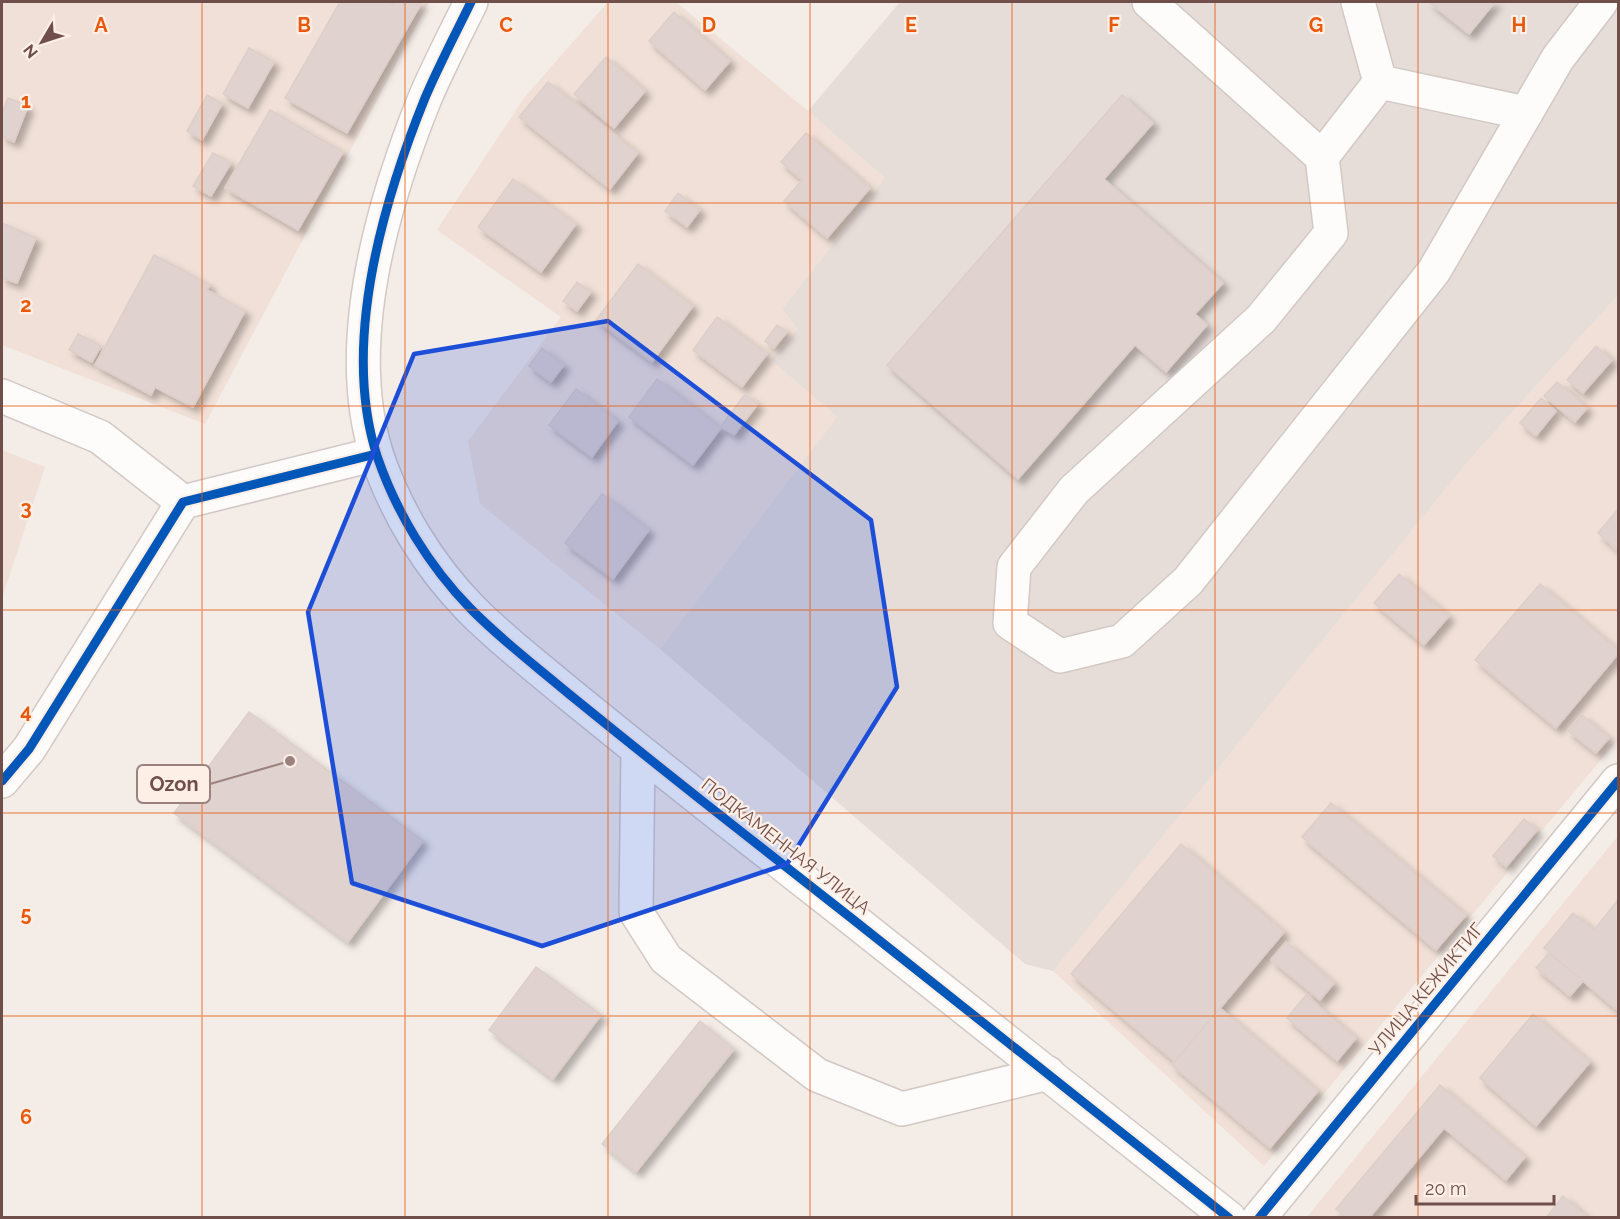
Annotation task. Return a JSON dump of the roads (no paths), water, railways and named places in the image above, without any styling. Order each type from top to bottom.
[{"type":"street","name":"ПОДКАМЕННАЯ УЛИЦА","points":[[471,2],[426,96],[394,183],[376,250],[368,301],[363,355],[366,407],[376,454],[411,531],[439,572],[462,599],[514,648],[638,750],[1229,1218]]},
{"type":"street","points":[[1149,2],[1322,157],[1331,233],[1261,319],[1074,490],[1014,567],[1010,623],[1060,656],[1122,641],[1188,580],[1434,271],[1558,58],[1601,2]]},
{"type":"street","points":[[1358,2],[1380,82]]},
{"type":"street","points":[[1322,157],[1380,82]]},
{"type":"street","points":[[1380,82],[1526,113]]},
{"type":"street","points":[[2,396],[100,437],[183,502]]},
{"type":"street","points":[[2,781],[29,748],[183,502],[376,454]]},
{"type":"street","points":[[638,750],[636,912],[666,959],[817,1075],[902,1109],[1048,1073]]},
{"type":"street","name":"УЛИЦА КЕЖИКТИГ","points":[[1259,1218],[1618,781]]},
{"type":"place","name":"Ozon","points":[[290,761]]}]
